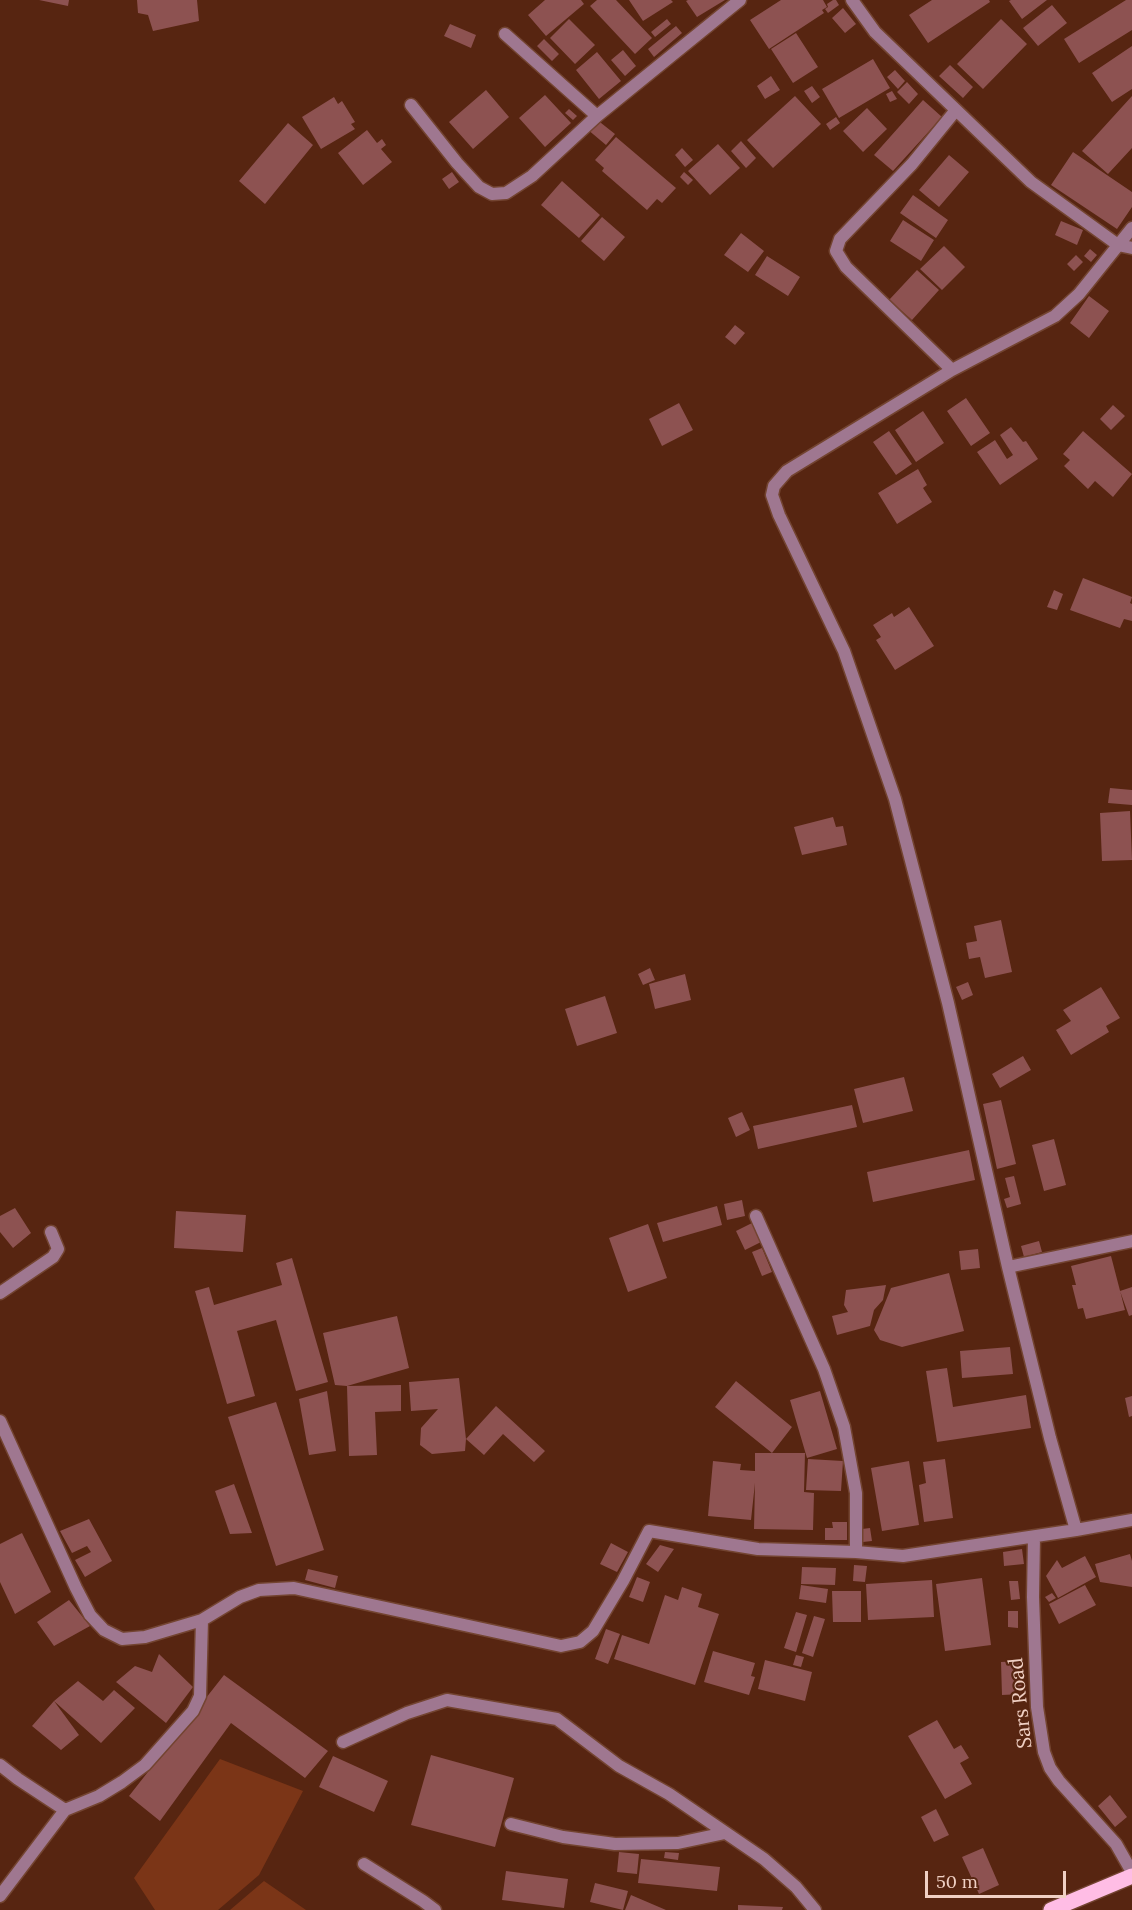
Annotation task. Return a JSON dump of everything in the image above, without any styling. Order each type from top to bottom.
[{"type":"main road","points":[[1051,1910],[1132,1874]]},
{"type":"street","points":[[411,105],[479,187],[492,194],[506,193],[532,176],[597,116],[740,0]]},
{"type":"street","points":[[852,0],[876,32],[1031,182],[1118,245],[1132,248]]},
{"type":"street","points":[[505,34],[597,116]]},
{"type":"street","points":[[952,370],[846,267],[836,250],[840,238],[912,164],[956,110]]},
{"type":"street","points":[[1076,1530],[1050,1438],[1008,1267],[948,1003],[895,799],[844,651],[779,515],[772,495],[774,486],[787,471],[952,370],[1055,316],[1079,294],[1132,228]]},
{"type":"street","points":[[756,1216],[824,1369],[844,1427],[856,1493],[856,1552]]},
{"type":"street","points":[[0,1293],[53,1257],[58,1249],[51,1232]]},
{"type":"street","points":[[1008,1267],[1132,1241]]},
{"type":"street","points":[[0,1421],[90,1615],[104,1630],[122,1639],[145,1637],[202,1620],[240,1597],[259,1590],[294,1588],[561,1646],[580,1642],[592,1631],[623,1581],[649,1531],[758,1549],[903,1556],[1132,1520]]},
{"type":"street","name":"Sars Road","points":[[1034,1537],[1032,1597],[1037,1707],[1044,1752],[1050,1768],[1059,1781],[1116,1844],[1132,1874]]},
{"type":"street","points":[[0,1896],[65,1810],[99,1796],[145,1765],[193,1711],[200,1696],[202,1620]]},
{"type":"street","points":[[343,1742],[406,1713],[447,1700],[557,1719],[619,1766],[669,1794],[764,1859],[796,1887],[815,1910]]},
{"type":"street","points":[[0,1765],[65,1810]]},
{"type":"street","points":[[511,1824],[563,1837],[615,1844],[678,1843],[724,1833]]},
{"type":"street","points":[[364,1864],[435,1910]]},
{"type":"shaded area","points":[[220,1759],[303,1791],[259,1875],[218,1910],[155,1910],[134,1878]]},
{"type":"shaded area","points":[[264,1881],[306,1910],[230,1910]]},
{"type":"building","points":[[39,0],[69,0],[68,6]]},
{"type":"building","points":[[137,0],[197,0],[199,21],[153,31],[148,15],[138,13]]},
{"type":"building","points":[[545,0],[581,0],[584,4],[546,36],[528,15]]},
{"type":"building","points":[[597,0],[616,0],[652,38],[635,54],[590,6]]},
{"type":"building","points":[[629,0],[671,0],[673,2],[643,21]]},
{"type":"building","points":[[725,0],[697,17],[686,1]]},
{"type":"building","points":[[781,0],[823,0],[827,7],[822,10],[824,13],[769,49],[750,20]]},
{"type":"building","points":[[836,0],[839,5],[828,13],[825,9],[828,7],[827,4]]},
{"type":"building","points":[[932,0],[989,0],[990,2],[928,43],[909,15]]},
{"type":"building","points":[[1047,0],[1022,19],[1009,1]]},
{"type":"building","points":[[1126,0],[1132,0],[1132,30],[1079,63],[1064,39]]},
{"type":"building","points":[[1052,5],[1067,23],[1038,46],[1023,28]]},
{"type":"building","points":[[843,8],[856,24],[845,33],[832,18]]},
{"type":"building","points":[[569,19],[595,45],[575,64],[550,38]]},
{"type":"building","points":[[667,19],[671,24],[655,37],[651,32]]},
{"type":"building","points":[[1001,19],[1027,44],[983,89],[957,64]]},
{"type":"building","points":[[450,24],[476,35],[471,48],[444,36]]},
{"type":"building","points":[[676,26],[682,33],[654,57],[648,49]]},
{"type":"building","points":[[796,33],[818,67],[793,83],[771,49]]},
{"type":"building","points":[[544,39],[559,54],[552,61],[537,46]]},
{"type":"building","points":[[1132,46],[1132,89],[1112,102],[1092,73]]},
{"type":"building","points":[[623,50],[636,66],[625,76],[611,60]]},
{"type":"building","points":[[597,52],[621,81],[599,99],[576,70]]},
{"type":"building","points":[[873,59],[890,88],[839,118],[822,89]]},
{"type":"building","points":[[950,65],[973,87],[963,98],[939,76]]},
{"type":"building","points":[[895,70],[905,81],[898,89],[887,77]]},
{"type":"building","points":[[771,76],[780,90],[765,99],[757,86]]},
{"type":"building","points":[[907,82],[918,94],[909,104],[897,92]]},
{"type":"building","points":[[812,86],[820,97],[812,103],[804,91]]},
{"type":"building","points":[[486,90],[509,117],[473,149],[449,122]]},
{"type":"building","points":[[892,91],[897,99],[890,102],[886,94]]},
{"type":"building","points":[[545,95],[571,123],[545,147],[519,118]]},
{"type":"building","points":[[795,96],[821,124],[773,168],[747,140]]},
{"type":"building","points":[[1132,96],[1132,148],[1108,174],[1082,151]]},
{"type":"building","points":[[334,97],[338,104],[342,101],[355,122],[351,124],[355,129],[321,149],[302,117]]},
{"type":"building","points":[[923,100],[942,117],[893,171],[874,155]]},
{"type":"building","points":[[867,108],[887,129],[863,152],[843,131]]},
{"type":"building","points":[[569,109],[577,116],[573,120],[565,113]]},
{"type":"building","points":[[836,117],[840,123],[830,130],[826,124]]},
{"type":"building","points":[[596,119],[615,134],[606,145],[587,129]]},
{"type":"building","points":[[288,123],[313,145],[265,204],[239,181]]},
{"type":"building","points":[[367,130],[377,143],[382,139],[386,145],[381,149],[392,162],[363,185],[338,153]]},
{"type":"building","points":[[616,137],[676,188],[662,203],[657,199],[647,210],[602,171],[604,168],[595,160]]},
{"type":"building","points":[[741,141],[756,158],[746,168],[731,151]]},
{"type":"building","points":[[718,144],[740,168],[710,195],[688,171]]},
{"type":"building","points":[[682,148],[693,160],[685,167],[675,155]]},
{"type":"building","points":[[1073,152],[1132,192],[1132,207],[1117,229],[1051,185]]},
{"type":"building","points":[[949,155],[969,172],[939,207],[919,190]]},
{"type":"building","points":[[452,172],[459,182],[449,189],[442,179]]},
{"type":"building","points":[[684,172],[693,180],[688,185],[680,177]]},
{"type":"building","points":[[562,181],[600,215],[579,238],[541,205]]},
{"type":"building","points":[[913,195],[948,220],[936,238],[900,213]]},
{"type":"building","points":[[602,217],[625,237],[604,261],[581,241]]},
{"type":"building","points":[[903,220],[934,240],[921,261],[890,241]]},
{"type":"building","points":[[1061,221],[1083,230],[1077,245],[1055,235]]},
{"type":"building","points":[[741,233],[764,251],[748,272],[724,255]]},
{"type":"building","points":[[944,246],[965,267],[942,290],[920,269]]},
{"type":"building","points":[[1090,249],[1097,255],[1091,262],[1084,256]]},
{"type":"building","points":[[1076,255],[1083,262],[1074,271],[1067,264]]},
{"type":"building","points":[[767,256],[800,277],[788,296],[755,275]]},
{"type":"building","points":[[917,270],[939,290],[912,320],[889,300]]},
{"type":"building","points":[[1089,296],[1109,311],[1089,338],[1070,323]]},
{"type":"building","points":[[735,325],[745,333],[735,345],[725,337]]},
{"type":"building","points":[[966,398],[990,433],[971,446],[947,411]]},
{"type":"building","points":[[679,403],[693,430],[662,446],[649,419]]},
{"type":"building","points":[[1113,405],[1125,416],[1111,430],[1100,419]]},
{"type":"building","points":[[923,411],[944,443],[916,462],[895,430]]},
{"type":"building","points":[[1011,427],[1023,442],[1026,441],[1038,459],[1000,485],[977,452],[995,440],[1007,459],[1013,455],[1000,435]]},
{"type":"building","points":[[889,431],[912,464],[896,475],[873,442]]},
{"type":"building","points":[[1083,431],[1132,474],[1113,497],[1095,481],[1088,489],[1064,466],[1070,460],[1063,454]]},
{"type":"building","points":[[918,469],[927,485],[923,488],[932,502],[897,524],[878,493]]},
{"type":"building","points":[[1083,578],[1132,597],[1130,603],[1132,604],[1132,621],[1124,619],[1120,628],[1070,610]]},
{"type":"building","points":[[1054,590],[1063,594],[1057,610],[1047,607]]},
{"type":"building","points":[[909,607],[934,646],[895,670],[876,640],[881,637],[873,625],[892,613],[894,617]]},
{"type":"building","points":[[1110,788],[1132,790],[1132,805],[1108,803]]},
{"type":"building","points":[[1130,811],[1132,860],[1102,861],[1100,813]]},
{"type":"building","points":[[833,817],[836,827],[843,826],[847,845],[802,855],[794,827]]},
{"type":"building","points":[[1001,920],[1012,972],[985,978],[980,957],[969,959],[966,943],[977,941],[974,926]]},
{"type":"building","points":[[650,968],[655,980],[643,985],[638,974]]},
{"type":"building","points":[[685,974],[691,1000],[655,1009],[649,984]]},
{"type":"building","points":[[968,982],[973,995],[962,1000],[956,987]]},
{"type":"building","points":[[1101,987],[1120,1018],[1106,1026],[1109,1032],[1071,1055],[1056,1030],[1071,1021],[1063,1010]]},
{"type":"building","points":[[605,996],[617,1033],[577,1046],[565,1009]]},
{"type":"building","points":[[1023,1056],[1031,1070],[1000,1088],[992,1074]]},
{"type":"building","points":[[904,1077],[913,1111],[863,1123],[854,1089]]},
{"type":"building","points":[[1001,1100],[1016,1164],[997,1169],[983,1104]]},
{"type":"building","points":[[852,1105],[857,1127],[758,1149],[753,1126]]},
{"type":"building","points":[[742,1112],[750,1130],[736,1137],[728,1118]]},
{"type":"building","points":[[1054,1139],[1066,1185],[1044,1191],[1032,1145]]},
{"type":"building","points":[[969,1150],[975,1180],[873,1202],[867,1172]]},
{"type":"building","points":[[1014,1176],[1021,1204],[1007,1208],[1004,1199],[1010,1197],[1005,1178]]},
{"type":"building","points":[[742,1200],[745,1216],[727,1220],[724,1204]]},
{"type":"building","points":[[717,1206],[722,1225],[663,1242],[657,1223]]},
{"type":"building","points":[[15,1208],[31,1233],[13,1248],[0,1232],[0,1216]]},
{"type":"building","points":[[176,1211],[246,1215],[243,1252],[174,1248]]},
{"type":"building","points":[[752,1223],[761,1242],[745,1250],[736,1231]]},
{"type":"building","points":[[648,1224],[667,1278],[628,1292],[609,1238]]},
{"type":"building","points":[[1039,1241],[1042,1252],[1024,1257],[1021,1246]]},
{"type":"building","points":[[762,1248],[772,1272],[762,1276],[752,1252]]},
{"type":"building","points":[[978,1249],[980,1268],[961,1270],[959,1251]]},
{"type":"building","points":[[1111,1256],[1125,1310],[1086,1319],[1083,1308],[1078,1309],[1072,1285],[1076,1285],[1071,1266]]},
{"type":"building","points":[[292,1258],[328,1382],[296,1391],[276,1320],[237,1331],[255,1396],[227,1404],[195,1291],[209,1287],[214,1305],[282,1285],[276,1263]]},
{"type":"building","points":[[949,1273],[964,1331],[902,1347],[880,1340],[874,1330],[891,1288]]},
{"type":"building","points":[[886,1285],[883,1300],[874,1310],[870,1326],[837,1335],[832,1316],[848,1312],[844,1305],[846,1290]]},
{"type":"building","points":[[1132,1287],[1132,1315],[1129,1316],[1120,1291]]},
{"type":"building","points":[[397,1316],[409,1368],[347,1386],[335,1385],[323,1333]]},
{"type":"building","points":[[1010,1347],[1013,1374],[962,1378],[960,1351]]},
{"type":"building","points":[[947,1368],[953,1407],[1026,1395],[1031,1428],[937,1442],[926,1371]]},
{"type":"building","points":[[459,1378],[466,1439],[465,1451],[432,1454],[420,1445],[421,1428],[438,1409],[411,1411],[409,1382]]},
{"type":"building","points":[[736,1381],[792,1427],[772,1453],[715,1407]]},
{"type":"building","points":[[401,1385],[401,1411],[375,1412],[377,1455],[349,1456],[347,1386]]},
{"type":"building","points":[[327,1391],[336,1451],[309,1455],[299,1399]]},
{"type":"building","points":[[820,1391],[837,1449],[807,1458],[790,1400]]},
{"type":"building","points":[[1132,1396],[1132,1416],[1129,1417],[1125,1398]]},
{"type":"building","points":[[276,1402],[324,1550],[276,1566],[228,1417]]},
{"type":"building","points":[[496,1406],[545,1451],[534,1462],[503,1434],[484,1455],[466,1439]]},
{"type":"building","points":[[755,1453],[805,1453],[804,1492],[814,1493],[813,1530],[754,1529],[755,1483],[751,1520],[708,1516],[713,1461],[741,1464],[740,1470],[755,1471]]},
{"type":"building","points":[[808,1459],[843,1461],[841,1491],[806,1490]]},
{"type":"building","points":[[945,1459],[953,1518],[924,1522],[919,1485],[926,1483],[923,1462]]},
{"type":"building","points":[[909,1461],[919,1525],[882,1531],[871,1468]]},
{"type":"building","points":[[234,1484],[252,1533],[230,1534],[215,1491]]},
{"type":"building","points":[[89,1519],[112,1561],[85,1577],[75,1560],[91,1552],[87,1546],[72,1553],[60,1531]]},
{"type":"building","points":[[832,1522],[847,1522],[847,1540],[825,1540],[825,1528],[833,1528]]},
{"type":"building","points":[[870,1528],[872,1541],[863,1542],[862,1529]]},
{"type":"building","points":[[22,1533],[51,1592],[15,1614],[0,1582],[0,1544]]},
{"type":"building","points":[[611,1543],[628,1552],[617,1572],[600,1564]]},
{"type":"building","points":[[660,1545],[674,1549],[658,1572],[646,1564]]},
{"type":"building","points":[[1022,1549],[1024,1564],[1004,1566],[1003,1552]]},
{"type":"building","points":[[1130,1554],[1132,1587],[1100,1582],[1095,1564]]},
{"type":"building","points":[[1085,1556],[1096,1577],[1058,1598],[1046,1576],[1057,1560],[1062,1568]]},
{"type":"building","points":[[854,1565],[867,1566],[865,1582],[853,1581]]},
{"type":"building","points":[[802,1567],[836,1568],[835,1585],[801,1584]]},
{"type":"building","points":[[308,1569],[338,1576],[335,1588],[305,1580]]},
{"type":"building","points":[[637,1577],[650,1582],[643,1602],[629,1597]]},
{"type":"building","points":[[982,1578],[991,1645],[945,1651],[936,1584]]},
{"type":"building","points":[[932,1580],[934,1617],[868,1620],[866,1584]]},
{"type":"building","points":[[1009,1581],[1018,1581],[1020,1599],[1011,1600]]},
{"type":"building","points":[[801,1585],[828,1589],[826,1603],[799,1599]]},
{"type":"building","points":[[1085,1585],[1096,1605],[1059,1624],[1049,1604]]},
{"type":"building","points":[[682,1587],[702,1594],[698,1607],[719,1614],[695,1685],[614,1659],[622,1635],[649,1644],[665,1595],[678,1600]]},
{"type":"building","points":[[832,1591],[861,1591],[861,1622],[833,1622]]},
{"type":"building","points":[[1052,1593],[1056,1598],[1049,1602],[1045,1597]]},
{"type":"building","points":[[69,1600],[90,1626],[54,1646],[37,1622]]},
{"type":"building","points":[[1008,1611],[1018,1611],[1018,1628],[1008,1627]]},
{"type":"building","points":[[796,1612],[807,1615],[796,1652],[784,1648]]},
{"type":"building","points":[[814,1616],[825,1619],[813,1657],[802,1653]]},
{"type":"building","points":[[606,1629],[620,1634],[608,1664],[595,1659]]},
{"type":"building","points":[[713,1651],[755,1663],[751,1676],[755,1677],[749,1695],[704,1682]]},
{"type":"building","points":[[159,1654],[193,1687],[166,1723],[116,1682],[135,1666],[152,1672]]},
{"type":"building","points":[[796,1655],[804,1657],[801,1667],[793,1665]]},
{"type":"building","points":[[765,1660],[812,1672],[805,1701],[758,1689]]},
{"type":"building","points":[[1021,1661],[1022,1694],[1002,1695],[1001,1662]]},
{"type":"building","points":[[224,1675],[328,1751],[305,1778],[231,1723],[160,1821],[129,1796]]},
{"type":"building","points":[[78,1681],[103,1701],[114,1690],[135,1708],[101,1743],[54,1701]]},
{"type":"building","points":[[54,1701],[79,1735],[61,1750],[32,1726]]},
{"type":"building","points":[[937,1720],[954,1749],[961,1745],[969,1758],[960,1763],[972,1784],[945,1799],[908,1736]]},
{"type":"building","points":[[431,1755],[514,1778],[495,1847],[411,1825]]},
{"type":"building","points":[[333,1756],[388,1781],[374,1812],[319,1787]]},
{"type":"building","points":[[1110,1795],[1127,1817],[1115,1827],[1098,1806]]},
{"type":"building","points":[[936,1809],[949,1835],[934,1842],[921,1817]]},
{"type":"building","points":[[983,1848],[999,1885],[979,1894],[962,1857]]},
{"type":"building","points":[[619,1852],[639,1854],[637,1874],[617,1872]]},
{"type":"building","points":[[665,1852],[679,1853],[678,1860],[664,1858]]},
{"type":"building","points":[[641,1859],[720,1867],[717,1891],[638,1883]]},
{"type":"building","points":[[506,1871],[568,1879],[564,1908],[502,1900]]},
{"type":"building","points":[[595,1883],[628,1891],[623,1910],[590,1902]]},
{"type":"building","points":[[631,1895],[666,1910],[625,1910]]},
{"type":"building","points":[[738,1905],[783,1907],[782,1910],[738,1910]]}]
